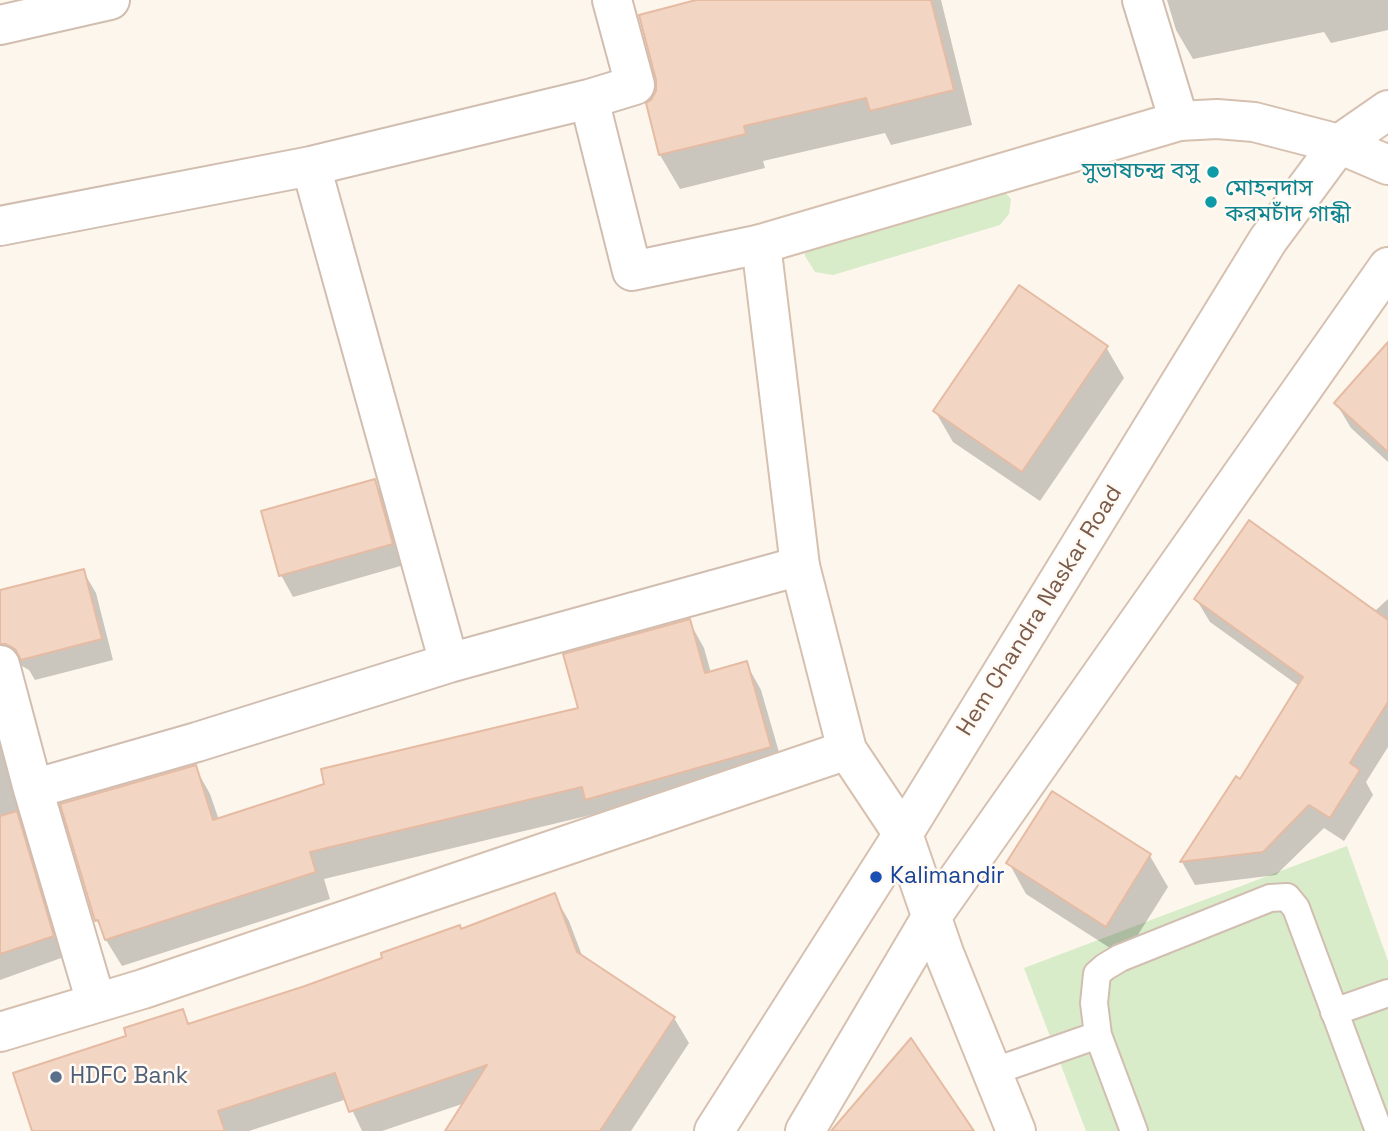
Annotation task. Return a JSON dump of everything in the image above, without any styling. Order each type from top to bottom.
[{"type":"street","points":[[0,25],[110,0]]},
{"type":"street","points":[[0,226],[311,166],[589,99],[635,85],[612,0]]},
{"type":"street","points":[[1142,0],[1179,121]]},
{"type":"street","points":[[589,99],[632,271],[761,244],[1179,121],[1217,119],[1254,122],[1339,144],[1388,165]]},
{"type":"street","name":"Hem Chandra Naskar Road","points":[[714,1131],[903,834],[1268,240],[1339,144],[1388,110]]},
{"type":"street","points":[[311,166],[449,663]]},
{"type":"street","points":[[761,244],[800,566],[847,750],[903,834],[1016,1131]]},
{"type":"street","points":[[805,1131],[932,916],[1388,267]]},
{"type":"street","points":[[33,789],[197,743],[449,663],[800,566]]},
{"type":"street","points":[[0,665],[33,789],[96,1002]]},
{"type":"street","points":[[0,1032],[169,980],[847,750]]},
{"type":"lane","points":[[1134,1131],[1098,1035],[1094,1003],[1097,974],[1119,958],[1270,898],[1287,897],[1296,908],[1379,1131]]},
{"type":"lane","points":[[1334,1012],[1388,993]]},
{"type":"lane","points":[[992,1072],[1098,1035]]},
{"type":"green space","points":[[1000,187],[1011,199],[1009,214],[1000,225],[833,275],[815,272],[805,256],[806,238]]},
{"type":"green space","points":[[1347,846],[1388,961],[1388,1131],[1086,1131],[1024,968]]},
{"type":"building","points":[[696,0],[931,0],[954,90],[870,111],[866,98],[744,126],[746,134],[659,155],[646,103],[656,91],[656,80],[639,15]]},
{"type":"building","points":[[1019,285],[1108,346],[1022,472],[933,411]]},
{"type":"building","points":[[1388,342],[1388,452],[1334,403]]},
{"type":"building","points":[[375,479],[393,544],[279,576],[261,511]]},
{"type":"building","points":[[1249,520],[1388,620],[1388,702],[1350,763],[1360,770],[1330,818],[1309,805],[1263,852],[1180,862],[1236,776],[1240,779],[1303,677],[1194,599]]},
{"type":"building","points":[[84,569],[102,639],[21,660],[15,649],[0,644],[0,590]]},
{"type":"building","points":[[690,619],[705,673],[747,661],[771,747],[585,800],[582,787],[310,852],[316,872],[105,940],[98,920],[95,921],[60,804],[196,765],[213,820],[324,784],[321,769],[578,708],[563,654]]},
{"type":"building","points":[[1052,791],[1151,854],[1106,927],[1006,863]]},
{"type":"building","points":[[17,811],[54,936],[0,954],[0,816]]},
{"type":"building","points":[[555,893],[577,952],[675,1017],[600,1131],[445,1131],[487,1065],[349,1112],[335,1073],[218,1111],[225,1131],[32,1131],[13,1073],[126,1036],[124,1028],[183,1009],[188,1024],[305,986],[382,958],[381,953],[460,925],[461,929]]},
{"type":"building","points":[[911,1038],[974,1131],[831,1131]]},
{"type":"place","name":"সুভাষচন্দ্র বসু","points":[[1213,172]]},
{"type":"place","name":"মোহনদাস করমচাঁদ গান্ধী","points":[[1211,202]]},
{"type":"place","name":"Kalimandir","points":[[876,877]]},
{"type":"place","name":"HDFC Bank","points":[[56,1077]]}]
